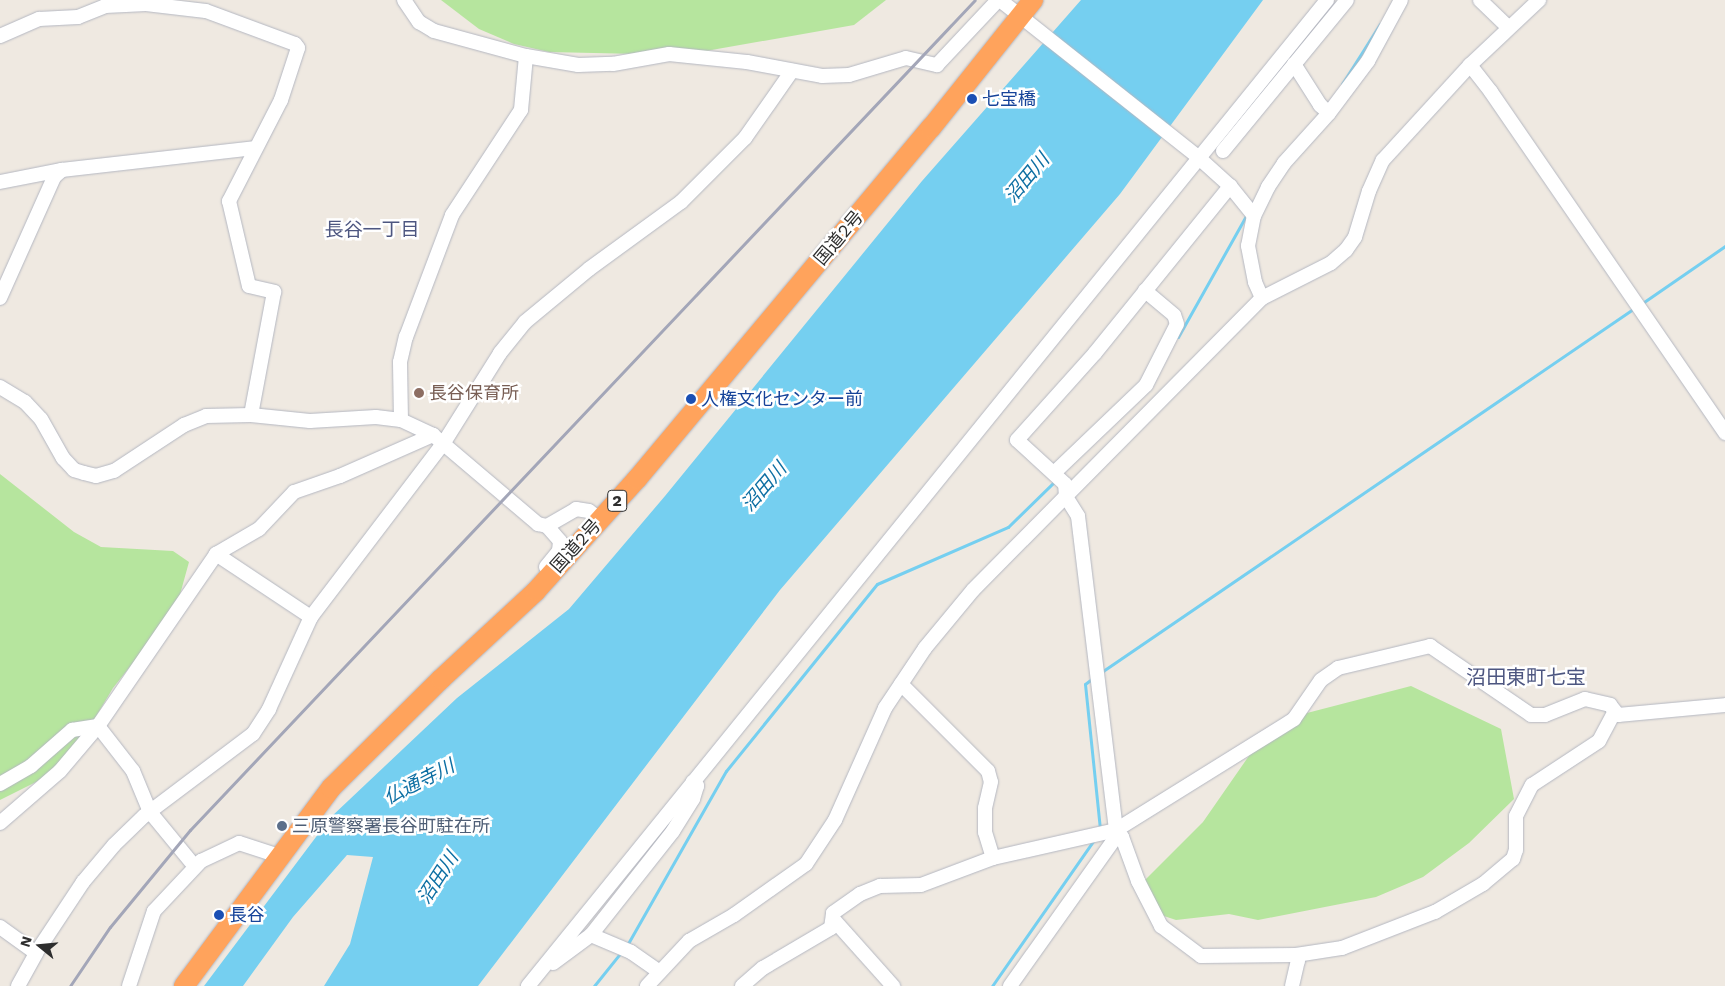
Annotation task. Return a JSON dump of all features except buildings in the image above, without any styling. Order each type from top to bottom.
[{"type":"highway","name":"国道2号","points":[[184,986],[331,788],[536,591],[600,520],[1026,20],[1033,0]]},
{"type":"street","points":[[404,0],[419,22],[434,32],[526,56],[578,65],[612,64],[669,54],[746,62],[822,76],[849,75],[906,58],[937,65],[999,0],[1196,156],[1230,186],[1254,216]]},
{"type":"street","points":[[528,986],[1196,156],[1326,0]]},
{"type":"street","points":[[1223,151],[1347,0]]},
{"type":"street","points":[[1262,298],[1255,282],[1248,246],[1254,216],[1268,187],[1284,163],[1329,113],[1368,61],[1401,0]]},
{"type":"street","points":[[1480,0],[1509,28]]},
{"type":"street","points":[[647,986],[689,942],[734,915],[806,864],[835,820],[885,708],[926,648],[973,590],[1066,490],[1262,298],[1332,263],[1346,250],[1355,237],[1369,191],[1383,160],[1470,65],[1540,0]]},
{"type":"street","points":[[0,36],[25,24],[78,16],[105,6],[146,4],[208,6],[295,44],[298,48],[281,100],[254,148],[229,201],[249,286],[274,292],[251,415]]},
{"type":"street","points":[[401,420],[400,362],[406,337],[452,214],[522,110],[526,56]]},
{"type":"street","points":[[1294,64],[1320,105],[1329,113]]},
{"type":"street","points":[[1470,65],[1725,432]]},
{"type":"street","points":[[18,986],[36,952],[82,882],[114,844],[150,812],[253,734],[269,709],[311,617],[500,353],[525,322],[589,269],[681,202],[745,138],[792,71]]},
{"type":"street","points":[[0,182],[62,170],[254,148]]},
{"type":"street","points":[[0,298],[54,177],[62,170]]},
{"type":"street","points":[[1010,986],[1115,838],[1116,830],[1078,516],[1066,490],[1054,473],[1017,440],[1145,291],[1230,186]]},
{"type":"street","points":[[1054,473],[1146,385],[1177,324],[1174,315],[1145,291]]},
{"type":"street","points":[[0,387],[25,402],[41,420],[63,458],[74,470],[96,476],[114,471],[184,425],[206,416],[251,415],[310,421],[376,417],[401,420],[438,440],[538,524],[547,526],[560,541],[559,550],[534,582],[506,610],[509,616]]},
{"type":"street","points":[[0,823],[60,771],[98,726],[216,554],[259,529],[294,492],[438,440]]},
{"type":"street","points":[[547,526],[576,510],[589,511],[600,520]]},
{"type":"street","points":[[216,554],[311,617]]},
{"type":"street","points":[[742,986],[764,968],[831,928],[834,920],[833,913],[860,894],[880,886],[921,885],[993,858],[1116,830],[1294,719],[1321,680],[1338,668],[1430,646],[1530,714],[1546,714],[1585,699],[1610,705],[1614,713],[1618,715],[1725,705]]},
{"type":"street","points":[[901,684],[988,771],[991,782],[985,808],[985,832],[993,858]]},
{"type":"street","points":[[1116,830],[1122,837],[1138,881],[1161,926],[1201,956],[1296,956],[1342,948],[1435,912],[1483,884],[1513,859],[1516,850],[1516,816],[1532,785],[1599,741],[1614,713]]},
{"type":"street","points":[[0,784],[31,766],[72,730],[98,726]]},
{"type":"street","points":[[98,726],[133,770],[150,812],[191,862]]},
{"type":"street","points":[[546,964],[551,964],[592,935],[673,831],[693,799],[697,786],[693,782]]},
{"type":"street","points":[[128,986],[154,911],[175,888],[214,854],[239,843],[279,856]]},
{"type":"street","points":[[175,888],[177,877],[191,862],[204,854],[214,854]]},
{"type":"street","points":[[834,920],[891,986]]},
{"type":"street","points":[[0,927],[36,952]]},
{"type":"street","points":[[592,935],[632,952],[660,972]]},
{"type":"street","points":[[1292,986],[1298,960],[1296,956]]},
{"type":"green space","points":[[441,0],[886,0],[854,25],[683,55],[549,52],[514,44],[479,29]]},
{"type":"green space","points":[[0,474],[74,532],[101,547],[173,551],[189,562],[176,609],[113,688],[76,750],[50,775],[0,800]]},
{"type":"green space","points":[[1411,686],[1501,729],[1514,799],[1469,843],[1423,877],[1376,897],[1258,920],[1229,914],[1176,920],[1149,911],[1136,889],[1203,822],[1253,750],[1307,713]]},
{"type":"water","points":[[1081,0],[1263,0],[1120,194],[780,590],[478,986],[324,986],[350,944],[373,857],[347,855],[293,917],[243,986],[204,986],[331,817],[457,698],[569,609],[665,496],[922,181]]},
{"type":"waterway","points":[[1342,84],[1380,24]]},
{"type":"waterway","points":[[1178,337],[1247,214]]},
{"type":"waterway","points":[[1641,304],[1725,246]]},
{"type":"waterway","points":[[1100,673],[1636,307]]},
{"type":"waterway","points":[[626,947],[726,771],[877,584],[1008,527],[1055,481]]},
{"type":"waterway","points":[[1093,678],[1085,684],[1100,829]]},
{"type":"waterway","points":[[992,986],[1093,841]]},
{"type":"waterway","points":[[594,986],[622,951]]},
{"type":"railway","points":[[70,986],[110,927],[190,830],[975,0]]},
{"type":"place","name":"七宝橋","points":[[972,99]]},
{"type":"place","name":"長谷保育所","points":[[419,393]]},
{"type":"place","name":"人権文化センター前","points":[[691,399]]},
{"type":"place","name":"三原警察署長谷町駐在所","points":[[282,826]]},
{"type":"place","name":"長谷","points":[[219,915]]},
{"type":"district","name":"長谷一丁目","points":[[372,230]]},
{"type":"district","name":"沼田東町七宝","points":[[1526,677]]},
{"type":"water label","name":"沼田川","points":[[1027,178]]},
{"type":"water label","name":"沼田川","points":[[764,487]]},
{"type":"water label","name":"仏通寺川","points":[[419,782]]},
{"type":"water label","name":"沼田川","points":[[438,878]]}]
